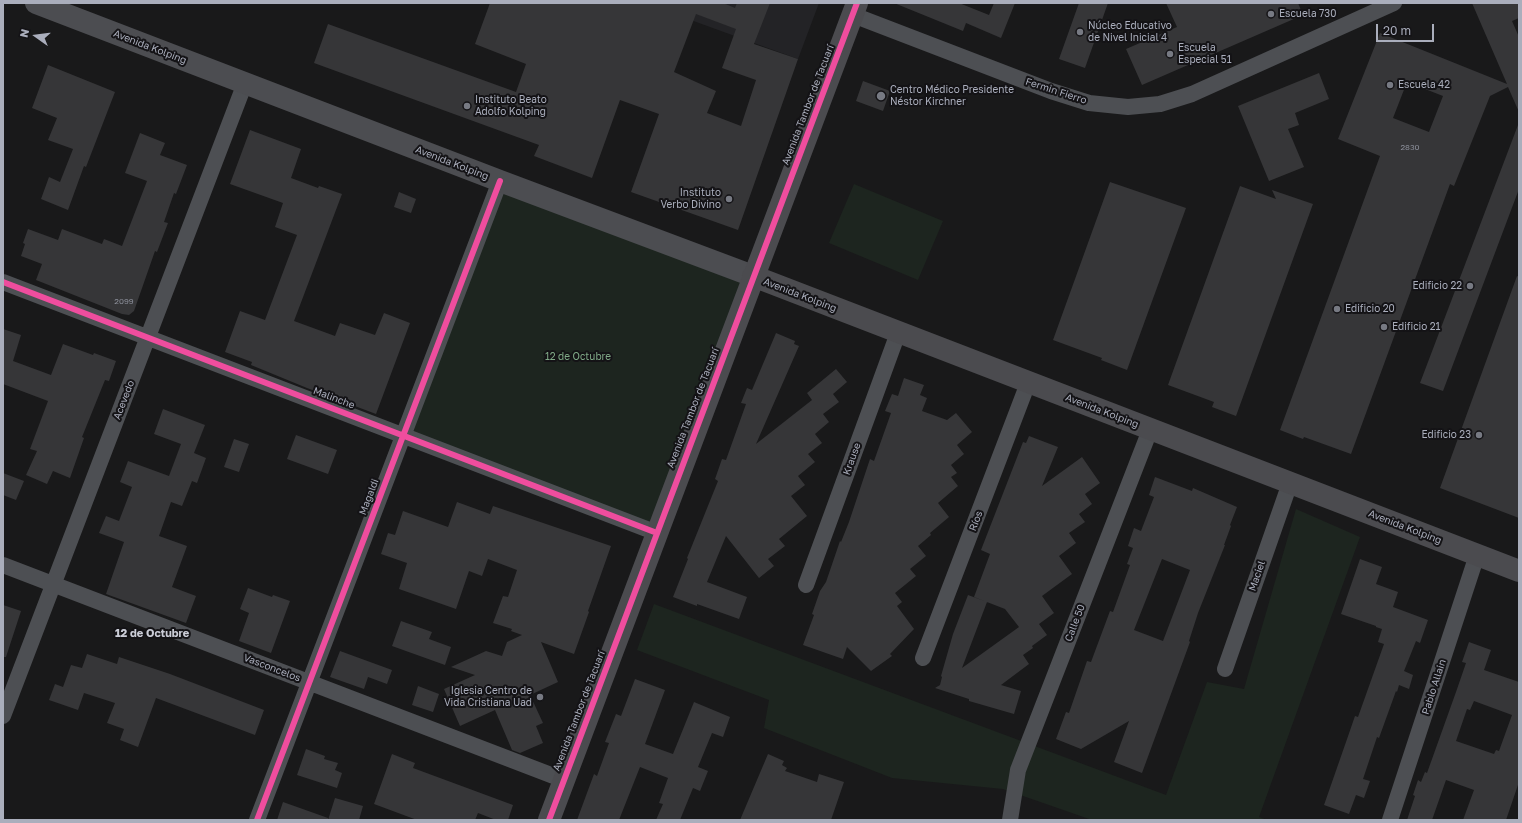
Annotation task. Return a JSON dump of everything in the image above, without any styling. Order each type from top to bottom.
[{"type":"main road","name":"Avenida Kolping","points":[[36,3],[500,181],[753,276],[1519,571]]},
{"type":"main road","name":"Avenida Tambor de Tacuarí","points":[[549,820],[855,9]]},
{"type":"street","name":"Fermin Fierro","points":[[855,9],[1051,91],[1089,103],[1128,107],[1160,104],[1192,94],[1368,8],[1394,3]]},
{"type":"street","name":"Acevedo","points":[[3,716],[245,83]]},
{"type":"street","name":"Magaldi","points":[[257,820],[500,181]]},
{"type":"street","name":"Malinche","points":[[3,282],[657,533]]},
{"type":"street","name":"Krause","points":[[806,584],[898,333]]},
{"type":"street","name":"Ríos","points":[[923,658],[1028,383]]},
{"type":"street","name":"Calle 50","points":[[1010,820],[1018,770],[1150,430]]},
{"type":"street","name":"Maciel","points":[[1225,669],[1290,483]]},
{"type":"street","name":"Pablo Allain","points":[[1390,820],[1477,555]]},
{"type":"street","name":"Vasconcelos","points":[[3,565],[564,780]]},
{"type":"shaded area","points":[[644,3],[819,3],[798,59]]},
{"type":"green space","name":"12 de Octubre","points":[[500,181],[753,276],[657,533],[403,436]]},
{"type":"green space","points":[[854,184],[943,221],[918,280],[829,243]]},
{"type":"green space","points":[[1296,509],[1360,537],[1259,817],[1267,820],[1092,820],[1003,789],[892,778],[764,728],[769,700],[637,650],[654,604],[1166,795],[1207,682],[1244,689]]},
{"type":"building","points":[[490,3],[723,3],[735,8],[737,3],[770,3],[754,44],[798,59],[738,230],[631,192],[659,114],[620,100],[592,178],[534,156],[539,145],[314,63],[328,24],[516,92],[526,64],[475,44]],"holes":[[[696,14],[736,29],[722,68],[756,80],[741,126],[707,113],[716,91],[674,72]]]},
{"type":"building","points":[[894,3],[959,3],[989,15],[994,3],[1015,3],[1001,38],[966,23],[963,31]]},
{"type":"building","points":[[1079,3],[1108,3],[1085,68],[1059,59]]},
{"type":"building","points":[[1166,3],[1298,3],[1303,15],[1142,85],[1126,49],[1177,27]]},
{"type":"building","points":[[1472,3],[1519,3],[1519,18],[1512,21],[1519,37],[1519,112],[1508,87],[1490,96],[1454,186],[1450,184],[1351,454],[1280,430],[1380,156],[1338,139],[1380,33],[1507,84]],"holes":[[[1407,82],[1443,96],[1429,132],[1393,118]]]},
{"type":"building","points":[[48,65],[115,92],[86,167],[84,166],[68,210],[41,199],[49,177],[60,182],[73,149],[48,140],[57,118],[32,108]]},
{"type":"building","points":[[1319,73],[1329,99],[1295,113],[1299,125],[1288,129],[1304,167],[1269,181],[1238,106]]},
{"type":"building","points":[[863,81],[890,91],[883,111],[856,101]]},
{"type":"building","name":"Edificio 22","points":[[1518,125],[1519,189],[1443,391],[1420,383]]},
{"type":"building","points":[[250,130],[301,149],[291,178],[318,188],[319,186],[342,194],[294,321],[335,336],[340,323],[375,335],[384,313],[410,323],[376,414],[307,388],[251,365],[252,362],[225,352],[240,311],[265,320],[297,235],[275,227],[283,203],[230,184]]},
{"type":"building","points":[[140,133],[165,143],[160,155],[187,165],[176,194],[174,193],[164,222],[168,223],[157,252],[155,251],[134,311],[129,315],[122,314],[36,280],[42,264],[21,256],[25,244],[23,243],[28,229],[58,240],[62,229],[102,244],[104,239],[122,246],[147,181],[125,173]]},
{"type":"building","points":[[1110,182],[1186,208],[1127,370],[1101,360],[1102,358],[1053,340]]},
{"type":"building","points":[[1240,186],[1276,199],[1272,190],[1313,204],[1236,416],[1212,407],[1214,402],[1168,385]]},
{"type":"building","points":[[399,192],[416,199],[411,213],[394,207]]},
{"type":"building","name":"Edificio 23","points":[[1517,276],[1519,277],[1519,518],[1440,488]]},
{"type":"building","points":[[3,329],[21,335],[13,361],[51,375],[63,344],[93,355],[94,353],[116,361],[109,381],[105,380],[82,437],[84,438],[70,478],[53,471],[47,484],[26,475],[37,451],[30,449],[48,401],[3,384]]},
{"type":"building","points":[[776,333],[795,341],[794,344],[799,346],[756,444],[812,400],[807,393],[836,369],[847,382],[833,394],[839,402],[823,414],[829,422],[815,434],[822,443],[808,454],[815,462],[798,476],[805,485],[791,496],[807,516],[779,539],[785,546],[768,559],[774,566],[759,578],[726,536],[707,582],[747,597],[739,619],[673,597],[718,481],[715,479],[722,459],[726,460],[746,404],[741,403],[747,388],[752,390]]},
{"type":"building","points":[[904,378],[924,385],[920,395],[927,398],[922,411],[947,420],[956,413],[972,432],[957,445],[964,454],[951,465],[957,473],[951,477],[958,486],[938,503],[949,517],[930,533],[931,535],[918,546],[926,556],[910,569],[916,576],[895,593],[902,602],[897,606],[914,629],[890,654],[892,656],[871,671],[847,647],[843,659],[803,645],[814,615],[812,614],[820,591],[826,582],[840,541],[841,542],[849,522],[870,459],[874,461],[891,413],[885,411],[892,394],[898,396]]},
{"type":"building","points":[[163,409],[205,425],[194,453],[206,458],[197,483],[192,481],[182,506],[171,502],[159,536],[187,546],[172,587],[196,596],[186,623],[106,594],[124,542],[99,533],[106,516],[119,521],[132,487],[120,482],[128,461],[169,476],[181,444],[154,434]]},
{"type":"building","points":[[296,435],[337,450],[328,474],[287,459]]},
{"type":"building","points":[[1029,436],[1058,447],[1042,486],[1082,457],[1100,483],[1085,494],[1092,504],[1079,514],[1085,522],[1069,533],[1076,543],[1059,556],[1072,574],[1042,596],[1054,613],[1039,624],[1047,635],[1023,655],[1029,664],[1001,685],[1021,691],[1014,714],[969,701],[969,699],[935,688],[940,685],[941,676],[953,634],[968,595],[985,601],[974,597],[990,554],[981,550],[1023,442],[1026,443]],"holes":[[[987,602],[1005,609],[1019,627],[962,668]]]},
{"type":"building","points":[[234,439],[249,444],[239,472],[224,467]]},
{"type":"building","points":[[3,473],[24,481],[16,500],[3,495]]},
{"type":"building","points":[[1155,477],[1192,491],[1193,488],[1237,507],[1230,525],[1231,526],[1225,545],[1198,613],[1189,641],[1190,642],[1142,773],[1114,762],[1129,721],[1081,749],[1056,739],[1066,712],[1069,713],[1087,661],[1091,662],[1110,611],[1113,612],[1130,565],[1127,564],[1133,548],[1128,546],[1134,528],[1141,531],[1154,497],[1149,495]],"holes":[[[1162,559],[1190,570],[1163,641],[1134,630]]]},
{"type":"building","points":[[457,502],[490,514],[493,506],[611,546],[574,654],[541,642],[558,682],[530,695],[543,723],[536,726],[543,743],[520,753],[512,750],[495,710],[460,726],[444,689],[475,675],[451,667],[486,651],[502,656],[507,642],[522,635],[511,631],[512,629],[493,623],[503,596],[508,597],[517,570],[488,559],[482,576],[469,571],[456,609],[399,589],[407,563],[381,554],[388,533],[395,535],[403,511],[448,527]]},
{"type":"building","points":[[1360,559],[1382,567],[1376,584],[1398,592],[1393,607],[1428,620],[1420,643],[1416,641],[1404,671],[1413,675],[1409,689],[1399,685],[1397,692],[1396,691],[1379,738],[1377,737],[1363,779],[1370,781],[1364,798],[1356,795],[1349,814],[1324,805],[1355,716],[1358,717],[1384,644],[1378,642],[1382,629],[1341,614]]},
{"type":"building","points":[[248,588],[272,597],[273,595],[290,601],[271,653],[239,641],[249,613],[240,609]]},
{"type":"building","points":[[3,605],[21,611],[6,657],[3,657]]},
{"type":"building","points":[[401,621],[432,632],[429,639],[451,647],[445,665],[392,646]]},
{"type":"building","points":[[1469,642],[1491,650],[1484,670],[1519,682],[1519,782],[1506,820],[1463,820],[1474,790],[1446,780],[1432,820],[1407,820],[1415,796],[1413,795],[1418,780],[1421,782],[1425,772],[1427,773],[1456,692],[1466,663],[1462,662]],"holes":[[[1474,701],[1512,715],[1499,751],[1496,750],[1494,754],[1456,741],[1467,709],[1470,710]]]},
{"type":"building","points":[[340,651],[392,670],[387,684],[368,677],[364,689],[330,677]]},
{"type":"building","points":[[87,654],[117,664],[119,657],[170,674],[264,710],[255,735],[156,698],[138,747],[120,740],[124,729],[107,723],[115,703],[84,693],[78,710],[49,700],[55,684],[63,687],[71,665],[82,668]]},
{"type":"building","points":[[635,679],[665,690],[645,744],[673,754],[694,702],[730,717],[723,737],[712,733],[698,767],[708,771],[700,791],[693,788],[680,820],[656,820],[663,804],[659,803],[668,778],[640,767],[619,820],[577,820],[594,774],[597,776],[609,743],[605,742],[616,714],[621,716]]},
{"type":"building","points":[[418,686],[439,694],[433,712],[412,705]]},
{"type":"building","points":[[306,749],[325,756],[324,759],[338,763],[335,770],[342,773],[337,788],[297,775]]},
{"type":"building","points":[[392,754],[415,763],[413,768],[513,805],[508,820],[496,820],[478,813],[475,820],[417,820],[374,804]]},
{"type":"building","points":[[768,754],[784,761],[782,765],[787,768],[785,771],[817,782],[819,774],[844,782],[831,820],[740,820]]},
{"type":"building","points":[[335,798],[363,806],[359,820],[328,820]]},
{"type":"building","points":[[283,802],[328,818],[328,820],[277,820]]},
{"type":"cycle path","points":[[549,820],[857,3]]},
{"type":"cycle path","points":[[257,820],[500,181]]},
{"type":"cycle path","points":[[3,282],[657,533]]},
{"type":"place","name":"Escuela 730","points":[[1271,14]]},
{"type":"place","name":"Núcleo Educativo de Nivel Inicial 4","points":[[1080,32]]},
{"type":"place","name":"Escuela Especial 51","points":[[1170,54]]},
{"type":"place","name":"Escuela 42","points":[[1390,85]]},
{"type":"place","name":"Centro Médico Presidente Néstor Kirchner","points":[[881,96]]},
{"type":"place","name":"Instituto Beato Adolfo Kolping","points":[[467,106]]},
{"type":"place","name":"Instituto Verbo Divino","points":[[729,199]]},
{"type":"place","name":"Edificio 22","points":[[1470,286]]},
{"type":"place","name":"Edificio 20","points":[[1337,309]]},
{"type":"place","name":"Edificio 21","points":[[1384,327]]},
{"type":"place","name":"Edificio 23","points":[[1479,435]]},
{"type":"place","name":"Iglesia Centro de Vida Cristiana Uad","points":[[540,697]]},
{"type":"district","name":"12 de Octubre","points":[[152,634]]}]
